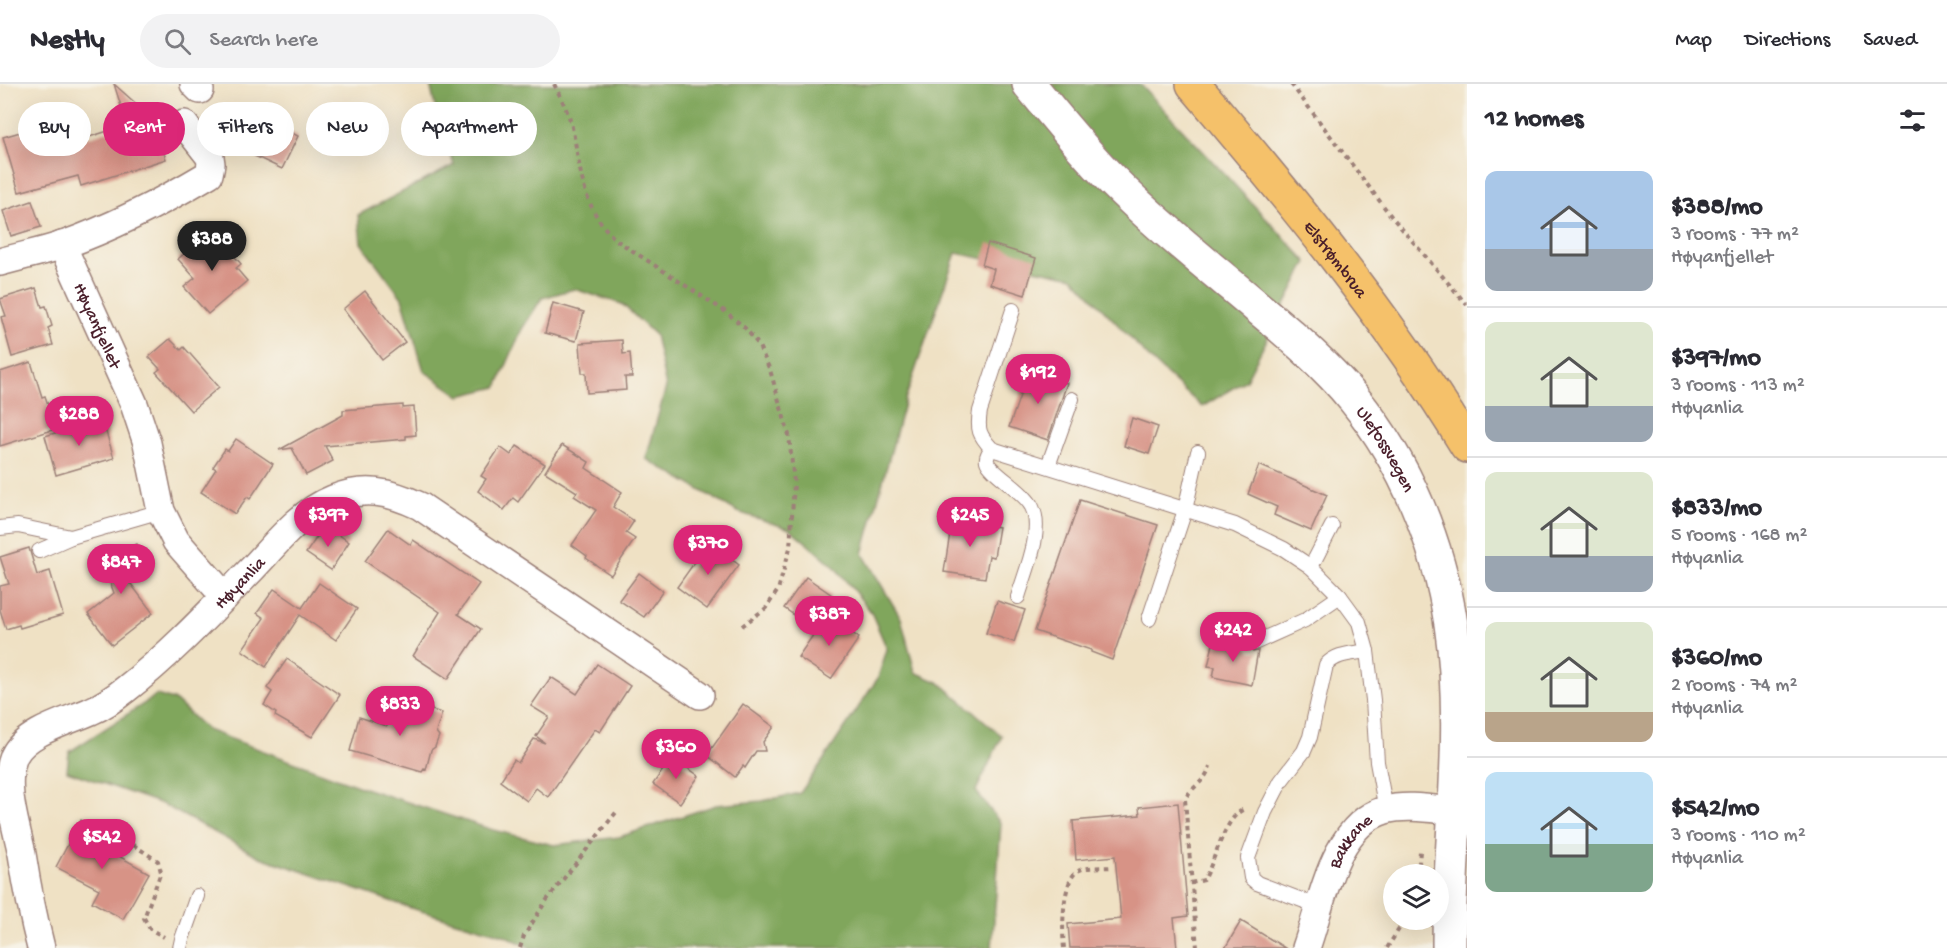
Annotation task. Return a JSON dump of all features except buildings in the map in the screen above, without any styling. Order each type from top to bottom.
[{"type":"main road","name":"Elstrømbrua","points":[[1193,84],[1323,241],[1430,385],[1467,446]]},
{"type":"street","name":"Ulefossvegen","points":[[1029,84],[1112,180],[1325,368],[1354,400],[1405,478],[1424,519],[1440,569],[1451,624],[1456,673],[1457,737],[1449,948]]},
{"type":"street","points":[[0,262],[62,245],[155,205],[209,174],[212,164],[210,157],[185,126]]},
{"type":"street","name":"Høyanfjellet","points":[[62,245],[134,404],[147,442],[161,512],[176,541],[225,597]]},
{"type":"street","name":"Høyanlia","points":[[41,948],[11,794],[7,753],[38,735],[94,710],[124,691],[155,665],[289,531],[315,508],[331,499],[349,493],[386,492],[420,506],[700,695]]},
{"type":"street","name":"Bakkane","points":[[1306,948],[1336,857],[1345,841],[1358,826],[1372,815],[1401,807],[1454,811]]},
{"type":"lane","points":[[1013,310],[980,411],[978,426],[982,438],[992,449],[1235,525],[1284,549],[1311,567],[1340,596],[1359,622],[1367,651],[1377,762],[1386,810]]},
{"type":"lane","points":[[1048,466],[1072,399]]},
{"type":"lane","points":[[992,449],[988,453],[987,460],[990,466],[1018,489],[1032,507],[1036,521],[1036,534],[1018,597]]},
{"type":"lane","points":[[1149,619],[1185,510],[1198,452]]},
{"type":"lane","points":[[39,551],[71,537],[161,512]]},
{"type":"lane","points":[[0,528],[18,526],[35,528],[71,537]]},
{"type":"lane","points":[[1311,567],[1332,526]]},
{"type":"lane","points":[[1254,643],[1305,620],[1340,596]]},
{"type":"lane","points":[[1320,907],[1257,883],[1251,878],[1248,858],[1265,812],[1281,781],[1304,751],[1310,738],[1326,665],[1341,655],[1367,651]]},
{"type":"lane","points":[[180,948],[197,896]]},
{"type":"path","points":[[554,84],[566,107],[572,127],[583,188],[604,229],[616,240],[726,312],[745,328],[758,344],[770,370],[789,435],[794,483],[789,548],[778,590],[766,608],[742,626]]},
{"type":"path","points":[[1291,84],[1398,225],[1467,305]]},
{"type":"path","points":[[1197,948],[1185,799],[1188,793],[1205,779],[1210,766]]},
{"type":"path","points":[[1191,883],[1204,880],[1232,818],[1240,810],[1253,808],[1265,812]]},
{"type":"path","points":[[520,948],[524,936],[546,901],[618,810]]},
{"type":"path","points":[[118,835],[158,861],[161,872],[144,918],[150,929],[167,939]]},
{"type":"path","points":[[1064,948],[1063,922],[1069,880],[1080,869],[1111,867]]},
{"type":"path","points":[[1387,948],[1398,930]]},
{"type":"green space","points":[[430,84],[1140,84],[1307,262],[1246,380],[1202,407],[1151,360],[1073,277],[956,253],[905,400],[863,554],[901,618],[915,672],[940,683],[1002,736],[976,791],[1001,824],[992,948],[531,948],[504,935],[411,908],[260,857],[162,804],[67,771],[69,752],[157,695],[176,701],[207,730],[358,786],[493,830],[554,845],[619,837],[716,805],[762,801],[800,793],[878,678],[887,649],[871,612],[833,565],[790,529],[738,512],[646,459],[666,387],[655,335],[622,304],[574,289],[542,298],[522,329],[497,387],[460,396],[424,371],[402,298],[361,243],[358,215],[454,165],[451,156],[537,156],[537,102],[434,102]]}]
